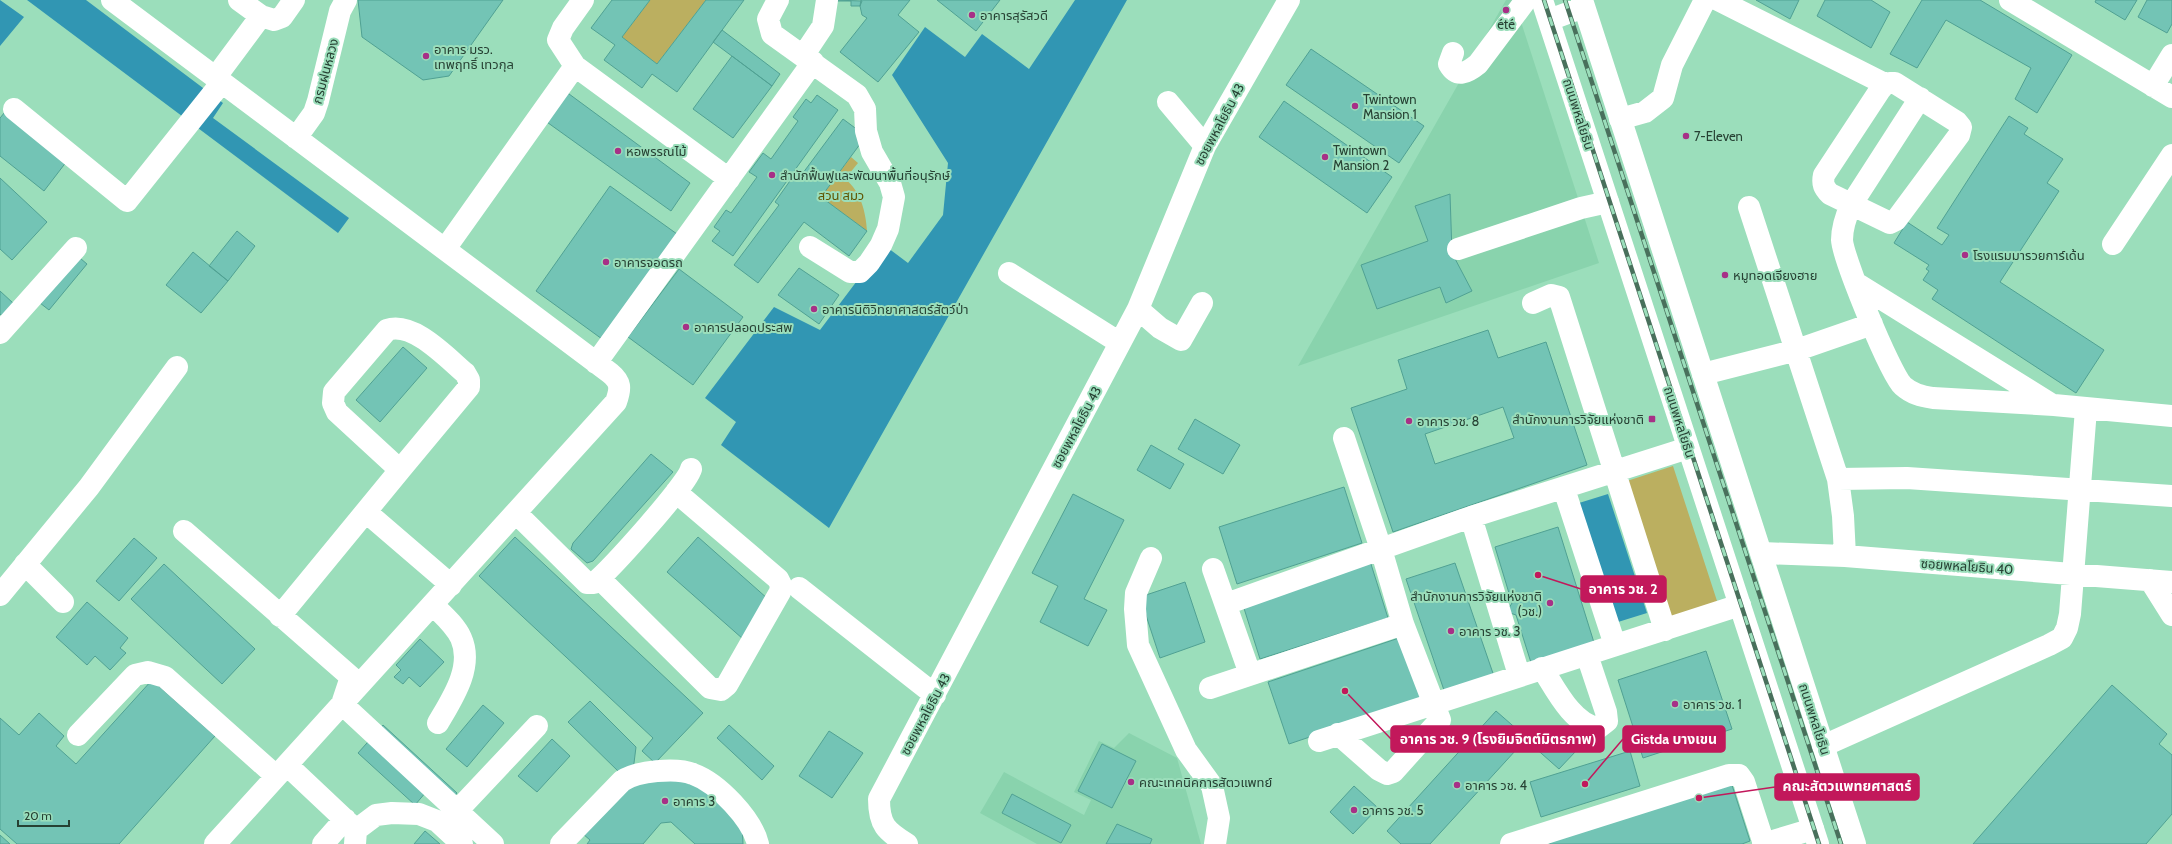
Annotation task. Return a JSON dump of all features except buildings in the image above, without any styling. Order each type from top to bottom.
[{"type":"street","points":[[112,0],[217,84],[296,138],[618,379],[620,385],[616,402],[215,844]]},
{"type":"street","points":[[239,0],[261,16],[274,20],[282,16],[294,0]]},
{"type":"street","name":"กรมฝนหลวง","points":[[296,138],[314,113],[318,102],[340,11],[346,0]]},
{"type":"street","points":[[583,0],[562,28],[558,40],[575,66],[728,179]]},
{"type":"street","points":[[778,0],[768,19],[769,30],[772,34],[857,95],[865,109],[866,131],[872,152],[890,183],[894,197],[888,229],[881,245],[869,263],[860,272],[850,272],[810,247]]},
{"type":"street","points":[[596,363],[728,179],[808,59],[823,26],[827,0]]},
{"type":"street","name":"ซอยพหลโยธิน 43","points":[[907,844],[890,834],[880,820],[879,799],[1138,309],[1205,146],[1289,0]]},
{"type":"street","points":[[1453,53],[1449,64],[1452,70],[1460,74],[1468,72],[1478,64],[1526,0]]},
{"type":"street","points":[[1620,119],[1644,112],[1663,98],[1672,65],[1705,0]]},
{"type":"street","points":[[1718,0],[1885,84],[1895,83],[1960,124],[1959,135],[1896,220],[1890,223],[1830,194],[1824,188],[1823,180],[1885,84]]},
{"type":"street","points":[[2010,0],[2172,97]]},
{"type":"street","points":[[1545,10],[1583,3]]},
{"type":"street","name":"ถนนพหลโยธิน","points":[[1583,3],[1855,844]]},
{"type":"street","name":"ถนนพหลโยธิน","points":[[1545,10],[1815,836]]},
{"type":"street","points":[[14,109],[127,201],[189,124],[261,16]]},
{"type":"street","points":[[2152,86],[2170,64]]},
{"type":"street","points":[[445,249],[575,66]]},
{"type":"street","points":[[1920,98],[1851,205],[1844,221],[1842,240],[1845,256],[1872,324],[1891,368],[1902,385],[1917,396],[2172,416]]},
{"type":"street","points":[[1168,102],[1205,146]]},
{"type":"street","points":[[2113,244],[2172,155]]},
{"type":"street","points":[[1458,249],[1575,210],[1608,202]]},
{"type":"street","points":[[1748,207],[1797,350],[1838,479],[1843,516],[1845,556]]},
{"type":"street","points":[[0,333],[76,248]]},
{"type":"street","points":[[1009,273],[1120,343]]},
{"type":"street","points":[[1856,283],[2054,406]]},
{"type":"street","points":[[1533,303],[1551,295],[1559,297],[1665,630]]},
{"type":"street","points":[[1138,309],[1160,328],[1181,340],[1202,303]]},
{"type":"street","points":[[1703,374],[1797,350],[1872,324]]},
{"type":"street","points":[[280,616],[469,387],[465,373],[410,330],[396,327],[387,330],[334,392],[333,403],[337,412],[400,470]]},
{"type":"street","points":[[0,595],[94,481],[177,367]]},
{"type":"street","points":[[1824,746],[2026,656],[2062,638],[2067,628],[2074,574],[2086,409]]},
{"type":"street","points":[[1344,438],[1381,549],[1403,624],[1434,703],[1440,720],[1393,772],[1387,774],[1329,738],[1434,703],[1519,675],[1587,655],[1740,605]]},
{"type":"street","points":[[1226,604],[1471,518],[1688,448]]},
{"type":"street","points":[[516,513],[587,583],[594,583],[676,492],[689,475],[691,469]]},
{"type":"street","points":[[1838,479],[1907,478],[2172,496]]},
{"type":"street","points":[[1564,489],[1615,645]]},
{"type":"street","points":[[600,578],[710,688],[721,690],[727,685],[780,592],[781,586],[778,579],[676,492]]},
{"type":"street","points":[[366,512],[451,585]]},
{"type":"street","points":[[1471,518],[1519,675]]},
{"type":"street","points":[[184,531],[351,677],[342,704]]},
{"type":"street","name":"ซอยพหลโยธิน 40","points":[[1762,553],[1845,556],[2172,582]]},
{"type":"street","points":[[1151,558],[1136,593],[1135,609],[1138,645],[1186,750],[1212,786],[1219,818],[1214,844]]},
{"type":"street","points":[[26,564],[63,602]]},
{"type":"street","points":[[1213,569],[1250,674]]},
{"type":"street","points":[[2150,580],[2172,615]]},
{"type":"street","points":[[799,588],[935,695]]},
{"type":"street","points":[[433,605],[453,626],[461,639],[465,656],[458,688],[438,723]]},
{"type":"street","points":[[1210,688],[1403,624]]},
{"type":"street","points":[[1542,668],[1576,716],[1589,726],[1598,728],[1606,721],[1606,712],[1587,655]]},
{"type":"street","points":[[78,735],[135,675],[148,672],[165,677],[282,771],[352,831]]},
{"type":"street","points":[[342,704],[493,844]]},
{"type":"street","points":[[457,811],[537,726]]},
{"type":"street","points":[[561,844],[622,781],[630,776],[674,771],[693,773],[716,789],[744,814],[756,836],[758,844]]},
{"type":"street","points":[[1525,842],[1729,775],[1739,775],[1744,782],[1764,844],[1815,836]]},
{"type":"street","points":[[323,844],[352,831],[376,815],[392,813],[419,814],[437,821],[462,844]]},
{"type":"shaded area","points":[[1506,0],[1514,0],[1599,263],[1298,366]]},
{"type":"shaded area","name":"คณะเทคนิคการสัตวแพทย์","points":[[1129,733],[1177,758],[1201,844],[1037,844],[980,813],[1004,772],[1084,815],[1091,800],[1074,792],[1099,741],[1114,748]]},
{"type":"green space","points":[[650,0],[706,0],[657,64],[622,37]]},
{"type":"green space","name":"สวน สมว","points":[[851,157],[858,163],[845,179],[855,190],[862,203],[867,231],[821,197]]},
{"type":"green space","points":[[1673,466],[1718,604],[1672,619],[1627,481]]},
{"type":"water","points":[[0,0],[24,17],[0,46]]},
{"type":"water","points":[[27,0],[86,0],[223,103],[213,118],[349,218],[338,233]]},
{"type":"water","points":[[1075,0],[1127,0],[829,528],[721,445],[736,422],[705,398],[774,307],[820,330],[884,245],[908,263],[943,215],[948,163],[892,75],[925,27],[965,57],[982,34],[1029,69]]},
{"type":"water","points":[[1608,494],[1647,613],[1618,622],[1579,503]]},
{"type":"railway","points":[[1544,0],[1819,844]]},
{"type":"railway","points":[[1565,0],[1841,844]]},
{"type":"place","name":"été","points":[[1506,10]]},
{"type":"place","name":"อาคารสุรัสวดี","points":[[972,15]]},
{"type":"place","name":"อาคาร มรว. เทพฤทธิ์ เทวกุล","points":[[426,56]]},
{"type":"place","name":"Twintown Mansion 1","points":[[1355,106]]},
{"type":"place","name":"7-Eleven","points":[[1686,136]]},
{"type":"place","name":"หอพรรณไม้","points":[[618,151]]},
{"type":"place","name":"Twintown Mansion 2","points":[[1325,157]]},
{"type":"place","name":"สำนักฟื้นฟูและพัฒนาพื้นที่อนุรักษ์","points":[[772,175]]},
{"type":"place","name":"โรงแรมมารวยการ์เด้น","points":[[1965,255]]},
{"type":"place","name":"อาคารจอดรถ","points":[[606,262]]},
{"type":"place","name":"หมูทอดเจียงฮาย","points":[[1725,275]]},
{"type":"place","name":"อาคารนิติวิทยาศาสตร์สัตว์ป่า","points":[[814,309]]},
{"type":"place","name":"อาคารปลอดประสพ","points":[[686,327]]},
{"type":"place","name":"สำนักงานการวิจัยแห่งชาติ","points":[[1652,419]]},
{"type":"place","name":"อาคาร วช. 8","points":[[1409,421]]},
{"type":"place","name":"อาคาร วช. 2","points":[[1538,575]]},
{"type":"place","name":"สำนักงานการวิจัยแห่งชาติ (วช.)","points":[[1550,603]]},
{"type":"place","name":"อาคาร วช. 3","points":[[1451,631]]},
{"type":"place","name":"อาคาร วช. 9 (โรงยิมจิตต์มิตรภาพ)","points":[[1345,691]]},
{"type":"place","name":"อาคาร วช. 1","points":[[1675,704]]},
{"type":"place","name":"คณะเทคนิคการสัตวแพทย์","points":[[1131,782]]},
{"type":"place","name":"Gistda บางเขน","points":[[1585,784]]},
{"type":"place","name":"อาคาร วช. 4","points":[[1457,785]]},
{"type":"place","name":"คณะสัตวแพทยศาสตร์","points":[[1699,798]]},
{"type":"place","name":"อาคาร 3","points":[[665,801]]},
{"type":"place","name":"อาคาร วช. 5","points":[[1354,810]]}]
